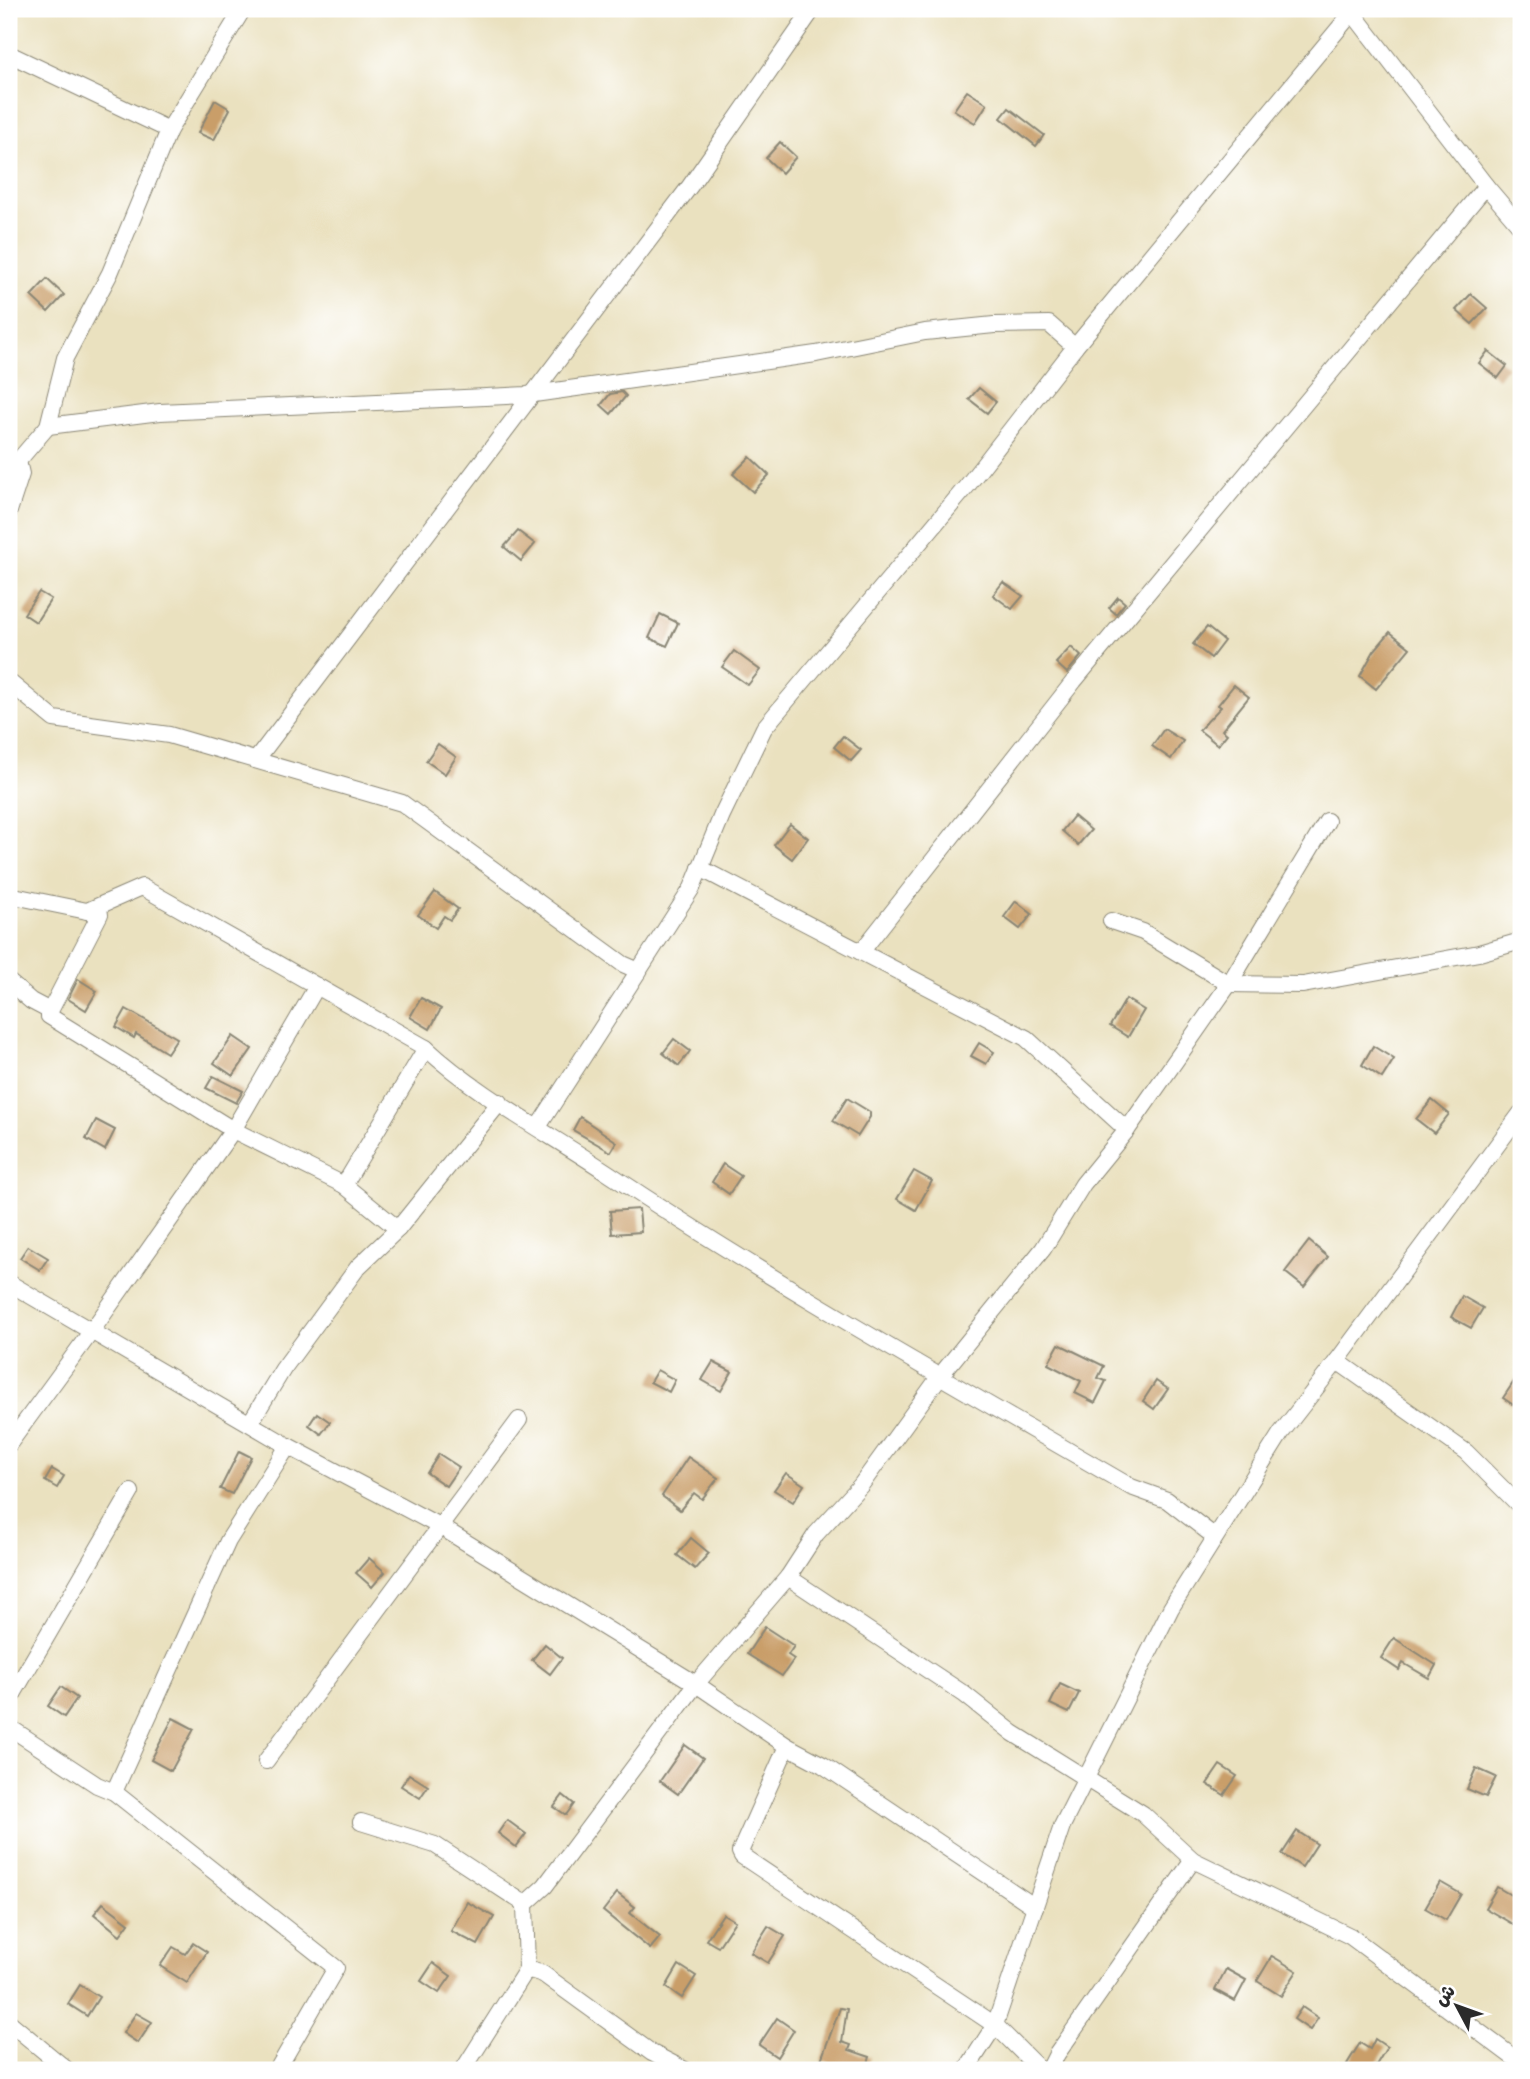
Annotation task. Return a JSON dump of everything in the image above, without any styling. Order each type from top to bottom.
[{"type":"street","points":[[9,511],[21,474],[13,460],[48,426],[65,358],[110,273],[169,130],[243,9]]},
{"type":"street","points":[[256,760],[690,186],[813,9]]},
{"type":"street","points":[[538,1127],[692,888],[722,815],[764,728],[967,485],[1075,347],[1354,10],[1486,186],[1521,227]]},
{"type":"street","points":[[9,54],[169,130]]},
{"type":"street","points":[[861,952],[1074,681],[1486,186]]},
{"type":"street","points":[[48,426],[160,412],[533,394],[816,355],[925,332],[994,325],[1049,324],[1075,347]]},
{"type":"street","points":[[9,682],[54,719],[169,735],[402,803],[623,964],[639,971]]},
{"type":"street","points":[[463,2070],[527,1969],[525,1904],[545,1886],[696,1684],[788,1577],[816,1534],[861,1485],[940,1376],[1043,1249],[1083,1184],[1127,1130],[1229,984],[1327,821]]},
{"type":"street","points":[[700,868],[1026,1038],[1127,1130]]},
{"type":"street","points":[[87,911],[142,887],[426,1048],[442,1063],[499,1102],[709,1240],[1131,1488],[1167,1500],[1215,1537]]},
{"type":"street","points":[[9,895],[100,915],[49,1017],[233,1130],[344,1185],[398,1229]]},
{"type":"street","points":[[1111,921],[1143,932],[1229,984],[1303,985],[1479,953],[1521,941]]},
{"type":"street","points":[[9,982],[31,1001],[50,1011]]},
{"type":"street","points":[[9,1444],[92,1332],[233,1130],[317,986]]},
{"type":"street","points":[[344,1185],[426,1048]]},
{"type":"street","points":[[250,1423],[283,1368],[358,1267],[398,1229],[499,1102]]},
{"type":"street","points":[[966,2070],[995,2025],[1062,1826],[1171,1608],[1280,1433],[1337,1361],[1521,1113]]},
{"type":"street","points":[[9,1283],[288,1447],[441,1527],[696,1684],[788,1746],[823,1765],[1035,1907]]},
{"type":"street","points":[[1337,1361],[1466,1452],[1521,1507]]},
{"type":"street","points":[[266,1761],[519,1420]]},
{"type":"street","points":[[114,1792],[228,1541],[288,1447]]},
{"type":"street","points":[[9,1701],[131,1492]]},
{"type":"street","points":[[788,1577],[964,1694],[1013,1733],[1143,1814],[1193,1860],[1350,1936],[1521,2063]]},
{"type":"street","points":[[9,1727],[97,1786],[114,1792],[336,1968],[277,2070]]},
{"type":"street","points":[[788,1746],[745,1835],[740,1852],[742,1856],[995,2025],[1040,2070]]},
{"type":"street","points":[[361,1822],[435,1845],[525,1904]]},
{"type":"street","points":[[1049,2070],[1057,2054],[1193,1860]]},
{"type":"street","points":[[527,1969],[543,1974],[653,2053],[685,2070]]},
{"type":"street","points":[[9,2022],[67,2070]]},
{"type":"building","points":[[967,91],[987,104],[975,123],[954,110]]},
{"type":"building","points":[[215,100],[230,109],[214,140],[198,133]]},
{"type":"building","points":[[1009,108],[1044,135],[1036,146],[1001,118]]},
{"type":"building","points":[[780,142],[796,157],[782,173],[766,158]]},
{"type":"building","points":[[47,279],[64,295],[48,312],[31,296]]},
{"type":"building","points":[[1471,294],[1487,308],[1472,324],[1456,310]]},
{"type":"building","points":[[1488,351],[1507,366],[1498,378],[1479,363]]},
{"type":"building","points":[[979,388],[996,402],[987,413],[969,399]]},
{"type":"building","points":[[622,392],[626,396],[611,414],[601,405],[610,394]]},
{"type":"building","points":[[750,457],[769,475],[753,492],[733,474]]},
{"type":"building","points":[[518,531],[535,544],[521,561],[504,547]]},
{"type":"building","points":[[1003,582],[1023,596],[1012,609],[993,595]]},
{"type":"building","points":[[39,592],[51,599],[36,622],[24,614]]},
{"type":"building","points":[[1118,597],[1125,603],[1116,614],[1109,608]]},
{"type":"building","points":[[660,614],[678,623],[667,646],[649,638]]},
{"type":"building","points":[[1207,627],[1224,641],[1211,658],[1193,644]]},
{"type":"building","points":[[1390,632],[1410,648],[1376,689],[1360,676],[1374,651]]},
{"type":"building","points":[[1071,647],[1081,656],[1067,673],[1056,663]]},
{"type":"building","points":[[734,651],[760,670],[748,685],[722,667]]},
{"type":"building","points":[[1234,685],[1249,697],[1222,730],[1227,734],[1218,745],[1199,730],[1221,707],[1218,705]]},
{"type":"building","points":[[1164,729],[1183,741],[1171,759],[1152,746]]},
{"type":"building","points":[[843,736],[861,750],[851,761],[834,747]]},
{"type":"building","points":[[438,744],[456,757],[445,774],[426,761]]},
{"type":"building","points":[[1074,816],[1091,830],[1078,845],[1062,831]]},
{"type":"building","points":[[790,824],[808,838],[792,859],[774,845]]},
{"type":"building","points":[[435,892],[458,909],[450,920],[444,916],[436,928],[418,915]]},
{"type":"building","points":[[1016,901],[1032,914],[1020,929],[1004,917]]},
{"type":"building","points":[[78,979],[97,991],[86,1010],[68,999]]},
{"type":"building","points":[[421,998],[441,1009],[430,1029],[410,1017]]},
{"type":"building","points":[[1126,999],[1144,1010],[1128,1037],[1110,1026]]},
{"type":"building","points":[[126,1009],[177,1038],[167,1053],[136,1034],[134,1038],[116,1027]]},
{"type":"building","points":[[233,1036],[252,1049],[233,1076],[214,1063]]},
{"type":"building","points":[[674,1039],[690,1051],[679,1066],[663,1053]]},
{"type":"building","points":[[979,1043],[994,1052],[986,1064],[971,1056]]},
{"type":"building","points":[[1373,1046],[1394,1059],[1382,1078],[1362,1065]]},
{"type":"building","points":[[213,1076],[243,1091],[236,1103],[206,1088]]},
{"type":"building","points":[[847,1098],[870,1112],[870,1117],[858,1136],[833,1121]]},
{"type":"building","points":[[1432,1100],[1449,1114],[1434,1133],[1416,1119]]},
{"type":"building","points":[[580,1117],[617,1142],[611,1152],[573,1130]]},
{"type":"building","points":[[96,1120],[115,1130],[105,1150],[86,1139]]},
{"type":"building","points":[[723,1164],[741,1176],[729,1194],[712,1182]]},
{"type":"building","points":[[914,1171],[932,1181],[916,1210],[897,1199]]},
{"type":"building","points":[[639,1209],[641,1232],[612,1234],[610,1211]]},
{"type":"building","points":[[1309,1241],[1328,1257],[1304,1287],[1285,1272]]},
{"type":"building","points":[[28,1246],[48,1258],[40,1270],[20,1258]]},
{"type":"building","points":[[1462,1296],[1483,1308],[1471,1328],[1451,1317]]},
{"type":"building","points":[[1059,1344],[1104,1366],[1098,1378],[1106,1381],[1095,1403],[1075,1393],[1081,1381],[1048,1364]]},
{"type":"building","points":[[713,1362],[732,1372],[721,1391],[702,1380]]},
{"type":"building","points":[[657,1370],[675,1380],[669,1392],[650,1382]]},
{"type":"building","points":[[1521,1371],[1521,1410],[1503,1398]]},
{"type":"building","points":[[1156,1381],[1168,1389],[1154,1409],[1143,1401]]},
{"type":"building","points":[[317,1413],[330,1422],[321,1434],[309,1425]]},
{"type":"building","points":[[239,1451],[251,1457],[232,1494],[220,1489]]},
{"type":"building","points":[[439,1454],[459,1467],[446,1486],[427,1473]]},
{"type":"building","points":[[688,1457],[718,1478],[702,1499],[694,1493],[680,1510],[662,1496]]},
{"type":"building","points":[[52,1469],[64,1476],[57,1488],[45,1481]]},
{"type":"building","points":[[786,1473],[804,1485],[793,1502],[774,1490]]},
{"type":"building","points":[[691,1538],[709,1553],[695,1569],[677,1555]]},
{"type":"building","points":[[369,1558],[385,1572],[372,1587],[356,1573]]},
{"type":"building","points":[[765,1627],[794,1646],[788,1655],[794,1659],[782,1676],[747,1654]]},
{"type":"building","points":[[1394,1638],[1436,1665],[1429,1678],[1403,1663],[1399,1670],[1381,1658]]},
{"type":"building","points":[[545,1644],[562,1658],[550,1674],[532,1660]]},
{"type":"building","points":[[1060,1684],[1079,1693],[1069,1713],[1050,1704]]},
{"type":"building","points":[[61,1687],[77,1698],[64,1717],[48,1706]]},
{"type":"building","points":[[173,1718],[194,1729],[171,1771],[151,1760]]},
{"type":"building","points":[[685,1745],[703,1758],[678,1794],[660,1781]]},
{"type":"building","points":[[1220,1765],[1237,1776],[1224,1795],[1207,1784]]},
{"type":"building","points":[[1476,1768],[1496,1777],[1486,1797],[1467,1789]]},
{"type":"building","points":[[409,1774],[428,1786],[420,1798],[401,1786]]},
{"type":"building","points":[[563,1795],[574,1804],[566,1815],[554,1807]]},
{"type":"building","points":[[507,1820],[526,1834],[516,1847],[498,1833]]},
{"type":"building","points":[[1297,1831],[1317,1844],[1302,1867],[1282,1854]]},
{"type":"building","points":[[1440,1882],[1461,1894],[1446,1920],[1425,1908]]},
{"type":"building","points":[[1497,1887],[1521,1901],[1521,1929],[1485,1908]]},
{"type":"building","points":[[617,1893],[635,1907],[630,1913],[660,1937],[650,1949],[603,1911]]},
{"type":"building","points":[[467,1902],[494,1917],[478,1945],[451,1931]]},
{"type":"building","points":[[103,1903],[129,1923],[120,1935],[94,1914]]},
{"type":"building","points":[[723,1914],[735,1921],[718,1947],[706,1940]]},
{"type":"building","points":[[768,1926],[785,1936],[768,1963],[751,1953]]},
{"type":"building","points":[[193,1943],[207,1952],[187,1983],[160,1966],[173,1947],[185,1954]]},
{"type":"building","points":[[1272,1956],[1297,1971],[1281,1996],[1257,1981]]},
{"type":"building","points":[[433,1963],[451,1976],[439,1993],[421,1981]]},
{"type":"building","points":[[679,1965],[696,1976],[682,1998],[666,1987]]},
{"type":"building","points":[[1226,1969],[1246,1980],[1235,2001],[1215,1990]]},
{"type":"building","points":[[80,1985],[99,1997],[87,2016],[68,2004]]},
{"type":"building","points":[[1302,2007],[1318,2018],[1310,2030],[1294,2019]]},
{"type":"building","points":[[840,2008],[847,2009],[842,2042],[851,2045],[849,2050],[870,2057],[866,2070],[849,2070],[821,2060]]},
{"type":"building","points":[[136,2013],[152,2022],[138,2043],[123,2033]]},
{"type":"building","points":[[777,2018],[794,2030],[777,2057],[759,2045]]},
{"type":"building","points":[[1375,2039],[1387,2047],[1373,2070],[1357,2070],[1347,2064],[1360,2043],[1370,2049]]}]
